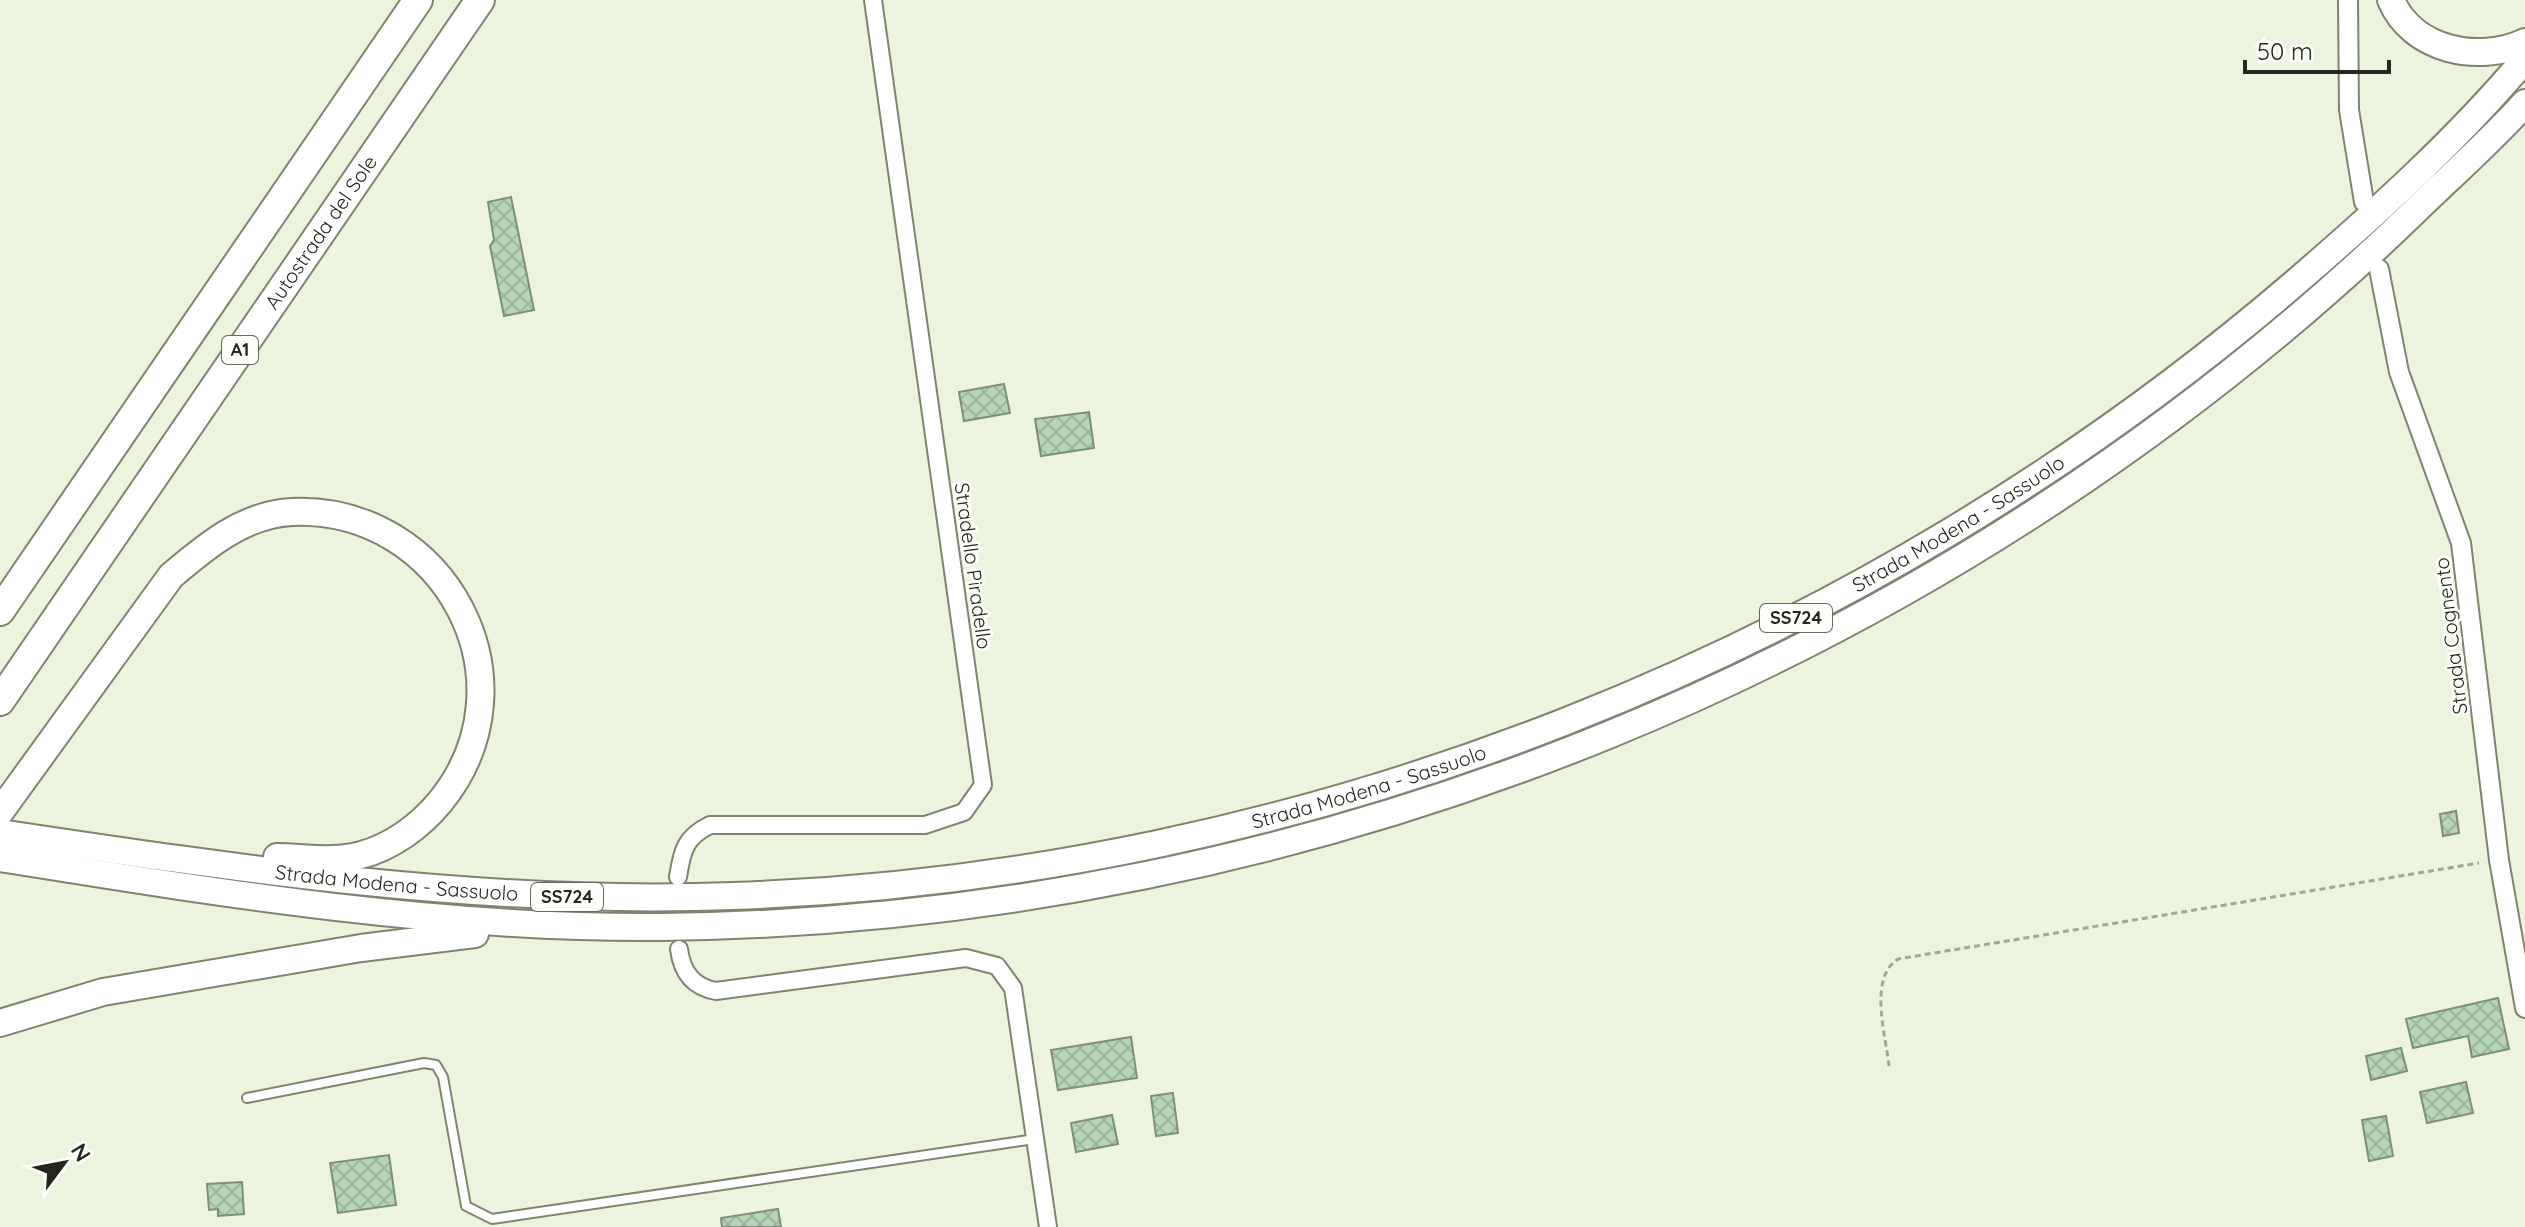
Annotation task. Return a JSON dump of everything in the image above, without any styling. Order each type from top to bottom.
[{"type":"highway","name":"A1","points":[[0,611],[418,0]]},
{"type":"highway","name":"Autostrada del Sole","points":[[0,701],[480,0]]},
{"type":"highway","points":[[2391,0],[2410,29],[2439,46],[2464,51],[2492,51],[2525,42]]},
{"type":"highway","name":"Strada Modena - Sassuolo","points":[[5,840],[400,888],[553,897],[736,896],[917,883],[1053,864],[1186,838],[1451,764],[1581,717],[1723,655],[1832,600],[1948,533],[2086,446],[2222,345],[2350,235],[2495,94],[2525,59]]},
{"type":"highway","name":"Strada Modena - Sassuolo","points":[[5,840],[389,914],[559,925],[661,927],[792,922],[1036,896],[1177,869],[1336,830],[1466,790],[1727,686],[1859,620],[1982,549],[2172,419],[2308,310],[2525,103]]},
{"type":"highway","points":[[5,840],[171,576],[207,545],[243,524],[290,512],[329,515],[368,526],[403,544],[441,575],[465,617],[478,654],[481,698],[473,745],[450,789],[415,827],[377,850],[348,858],[279,856],[218,864]]},
{"type":"highway","points":[[0,1023],[52,1005],[187,977],[361,948],[559,925]]},
{"type":"street","name":"Stradello Piradello","points":[[678,877],[683,847],[698,830],[710,825],[925,825],[964,812],[983,785],[873,0]]},
{"type":"street","points":[[2348,0],[2349,110],[2364,202]]},
{"type":"street","name":"Strada Cognento","points":[[2379,269],[2399,372],[2461,543],[2499,860],[2525,1008]]},
{"type":"street","points":[[679,949],[680,961],[692,980],[702,989],[716,991],[966,958],[997,966],[1013,988],[1048,1227]]},
{"type":"lane","points":[[247,1098],[431,1062],[443,1077],[466,1206],[492,1219],[1035,1139]]},
{"type":"path","points":[[1889,1066],[1881,981],[1888,965],[1898,959],[2499,860]]},
{"type":"building","points":[[511,197],[534,310],[504,316],[490,246],[494,240],[488,202]]},
{"type":"building","points":[[1004,384],[1010,413],[964,421],[959,392]]},
{"type":"building","points":[[1089,412],[1094,448],[1041,456],[1035,419]]},
{"type":"building","points":[[2456,811],[2459,833],[2443,836],[2440,814]]},
{"type":"building","points":[[2498,998],[2509,1049],[2472,1057],[2468,1036],[2413,1048],[2406,1019]]},
{"type":"building","points":[[1131,1037],[1137,1078],[1058,1090],[1051,1050]]},
{"type":"building","points":[[2401,1048],[2407,1071],[2371,1080],[2366,1056]]},
{"type":"building","points":[[2466,1082],[2473,1113],[2427,1123],[2420,1092]]},
{"type":"building","points":[[1173,1093],[1178,1133],[1156,1136],[1151,1096]]},
{"type":"building","points":[[1112,1115],[1118,1144],[1076,1152],[1071,1123]]},
{"type":"building","points":[[2386,1116],[2393,1156],[2369,1161],[2362,1120]]},
{"type":"building","points":[[389,1155],[396,1205],[338,1213],[330,1163]]},
{"type":"building","points":[[242,1182],[244,1214],[218,1216],[218,1209],[209,1210],[207,1184]]},
{"type":"building","points":[[778,1209],[781,1227],[722,1227],[721,1218]]}]
